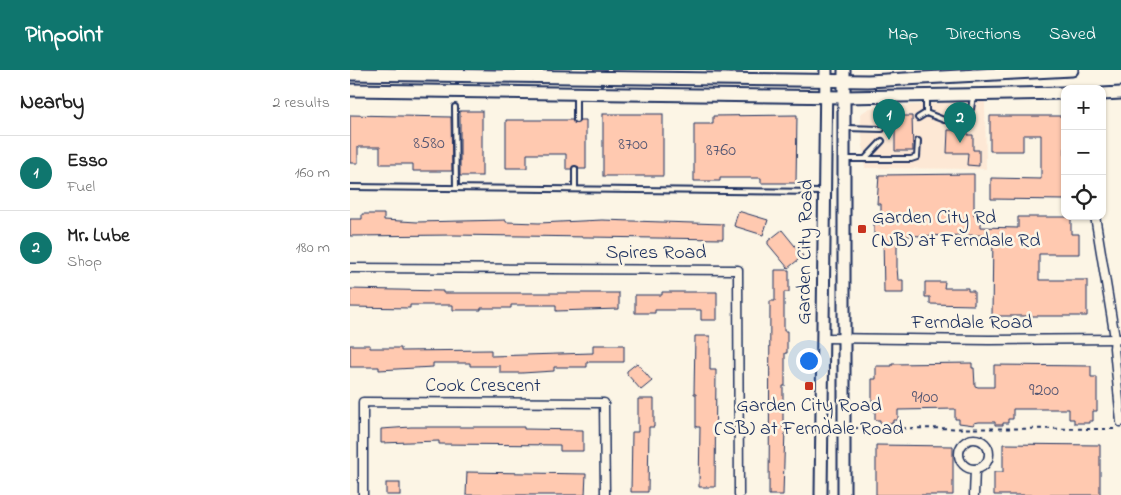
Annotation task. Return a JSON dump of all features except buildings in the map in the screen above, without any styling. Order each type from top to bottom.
[{"type":"main road","points":[[350,74],[844,75],[920,80],[1072,70]]},
{"type":"main road","name":"Garden City Road","points":[[821,495],[826,75]]},
{"type":"main road","name":"Garden City Road","points":[[844,75],[844,495]]},
{"type":"main road","points":[[350,90],[826,97],[1061,93]]},
{"type":"main road","points":[[1106,94],[1121,94]]},
{"type":"street","points":[[1096,220],[1118,338],[1114,348],[1121,422]]},
{"type":"street","name":"Spires Road","points":[[350,268],[738,270],[739,495]]},
{"type":"street","name":"Ferndale Road","points":[[823,338],[993,340],[1118,338]]},
{"type":"street","name":"Cook Crescent","points":[[363,495],[363,402],[604,403],[605,495]]},
{"type":"street","points":[[974,495],[975,469]]},
{"type":"lane","points":[[576,92],[576,120]]},
{"type":"lane","points":[[926,113],[944,120],[964,119],[971,109],[973,95]]},
{"type":"lane","points":[[926,96],[926,113]]},
{"type":"lane","points":[[882,118],[883,97]]},
{"type":"lane","points":[[456,107],[456,188]]},
{"type":"lane","points":[[918,118],[926,113]]},
{"type":"lane","points":[[844,128],[882,129]]},
{"type":"lane","points":[[865,159],[882,141]]},
{"type":"lane","points":[[844,159],[911,159],[917,156],[918,141]]},
{"type":"lane","points":[[575,169],[575,189]]},
{"type":"lane","points":[[350,187],[825,192]]},
{"type":"path","points":[[844,427],[1121,430]]},
{"type":"shaded area","points":[[985,100],[986,169],[865,168],[860,114],[870,108]]},
{"type":"place","name":"Esso","points":[[889,140]]},
{"type":"place","name":"Mr. Lube","points":[[960,143]]},
{"type":"place","name":"Garden City Rd (NB) at Ferndale Rd","points":[[862,229]]},
{"type":"place","name":"Garden City Road (SB) at Ferndale Road","points":[[809,386]]}]
